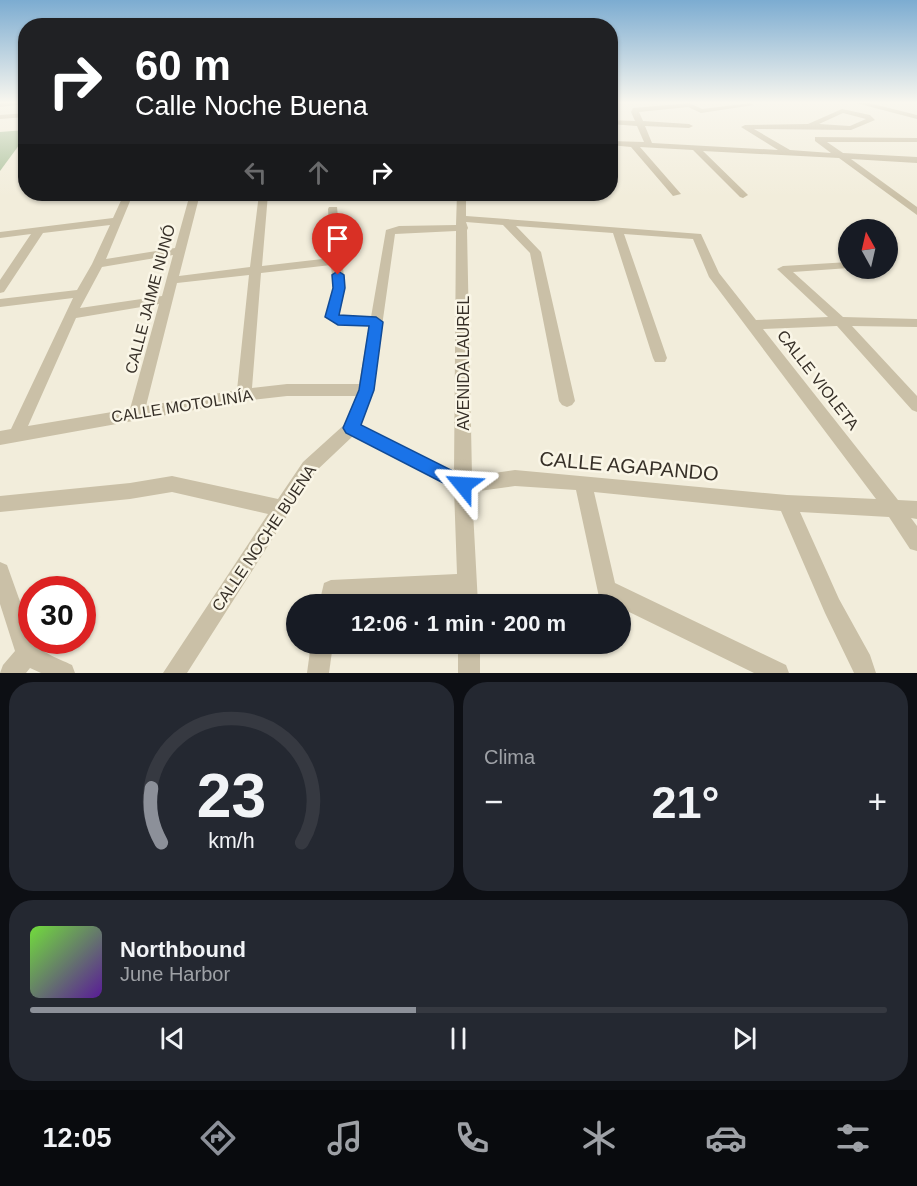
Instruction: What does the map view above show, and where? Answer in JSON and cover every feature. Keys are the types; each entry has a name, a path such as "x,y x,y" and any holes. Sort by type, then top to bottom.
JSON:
{"street":[{"path":"645,133 649,144"},
{"path":"756,133 788,152"},
{"path":"917,140 818,139 917,212"},
{"path":"618,143 917,160"},
{"path":"633,144 676,194"},
{"path":"694,146 743,195"},
{"path":"901,159 917,169"},
{"path":"8,437 98,264 114,221 124,201"},
{"name":"CALLE JAIME NUNÓ","path":"137,412 193,201"},
{"path":"244,395 262,201"},
{"name":"AVENIDA LAUREL","path":"461,201 463,485 468,594"},
{"path":"333,209 339,288 332,317 338,321 376,322"},
{"path":"0,235 114,221"},
{"path":"463,224 506,222 618,232 660,358"},
{"path":"506,222 535,252 567,401"},
{"name":"CALLE NOCHE BUENA","path":"174,673 309,467 351,428 366,390 390,232 399,229 463,224"},
{"path":"0,289 40,229"},
{"name":"CALLE VIOLETA","path":"618,232 697,236 713,274 917,542"},
{"path":"98,264 180,251"},
{"path":"172,280 338,261"},
{"path":"838,266 783,269 840,321 917,406"},
{"path":"0,303 81,293"},
{"path":"72,314 167,299"},
{"path":"753,325 840,321 917,323"},
{"name":"CALLE MOTOLINÍA","path":"8,437 137,412 244,395 287,390 366,390"},
{"path":"351,428 463,485"},
{"name":"CALLE AGAPANDO","path":"463,485 515,478 787,503 917,510"},
{"path":"0,504 130,491 172,483 280,508"},
{"path":"583,483 606,590 778,673"},
{"path":"787,503 832,606 865,673"},
{"path":"0,572 18,627"},
{"path":"330,594 331,590 468,594"},
{"path":"11,673 27,654 64,673"},
{"path":"318,673 321,654"},
{"path":"469,654 469,673"}],"green space":[{"path":"0,133 18,133 18,147 0,171"}],"route":[{"path":"338,275 339,288 332,317 338,321 376,322 366,390 351,428 463,485"}]}
